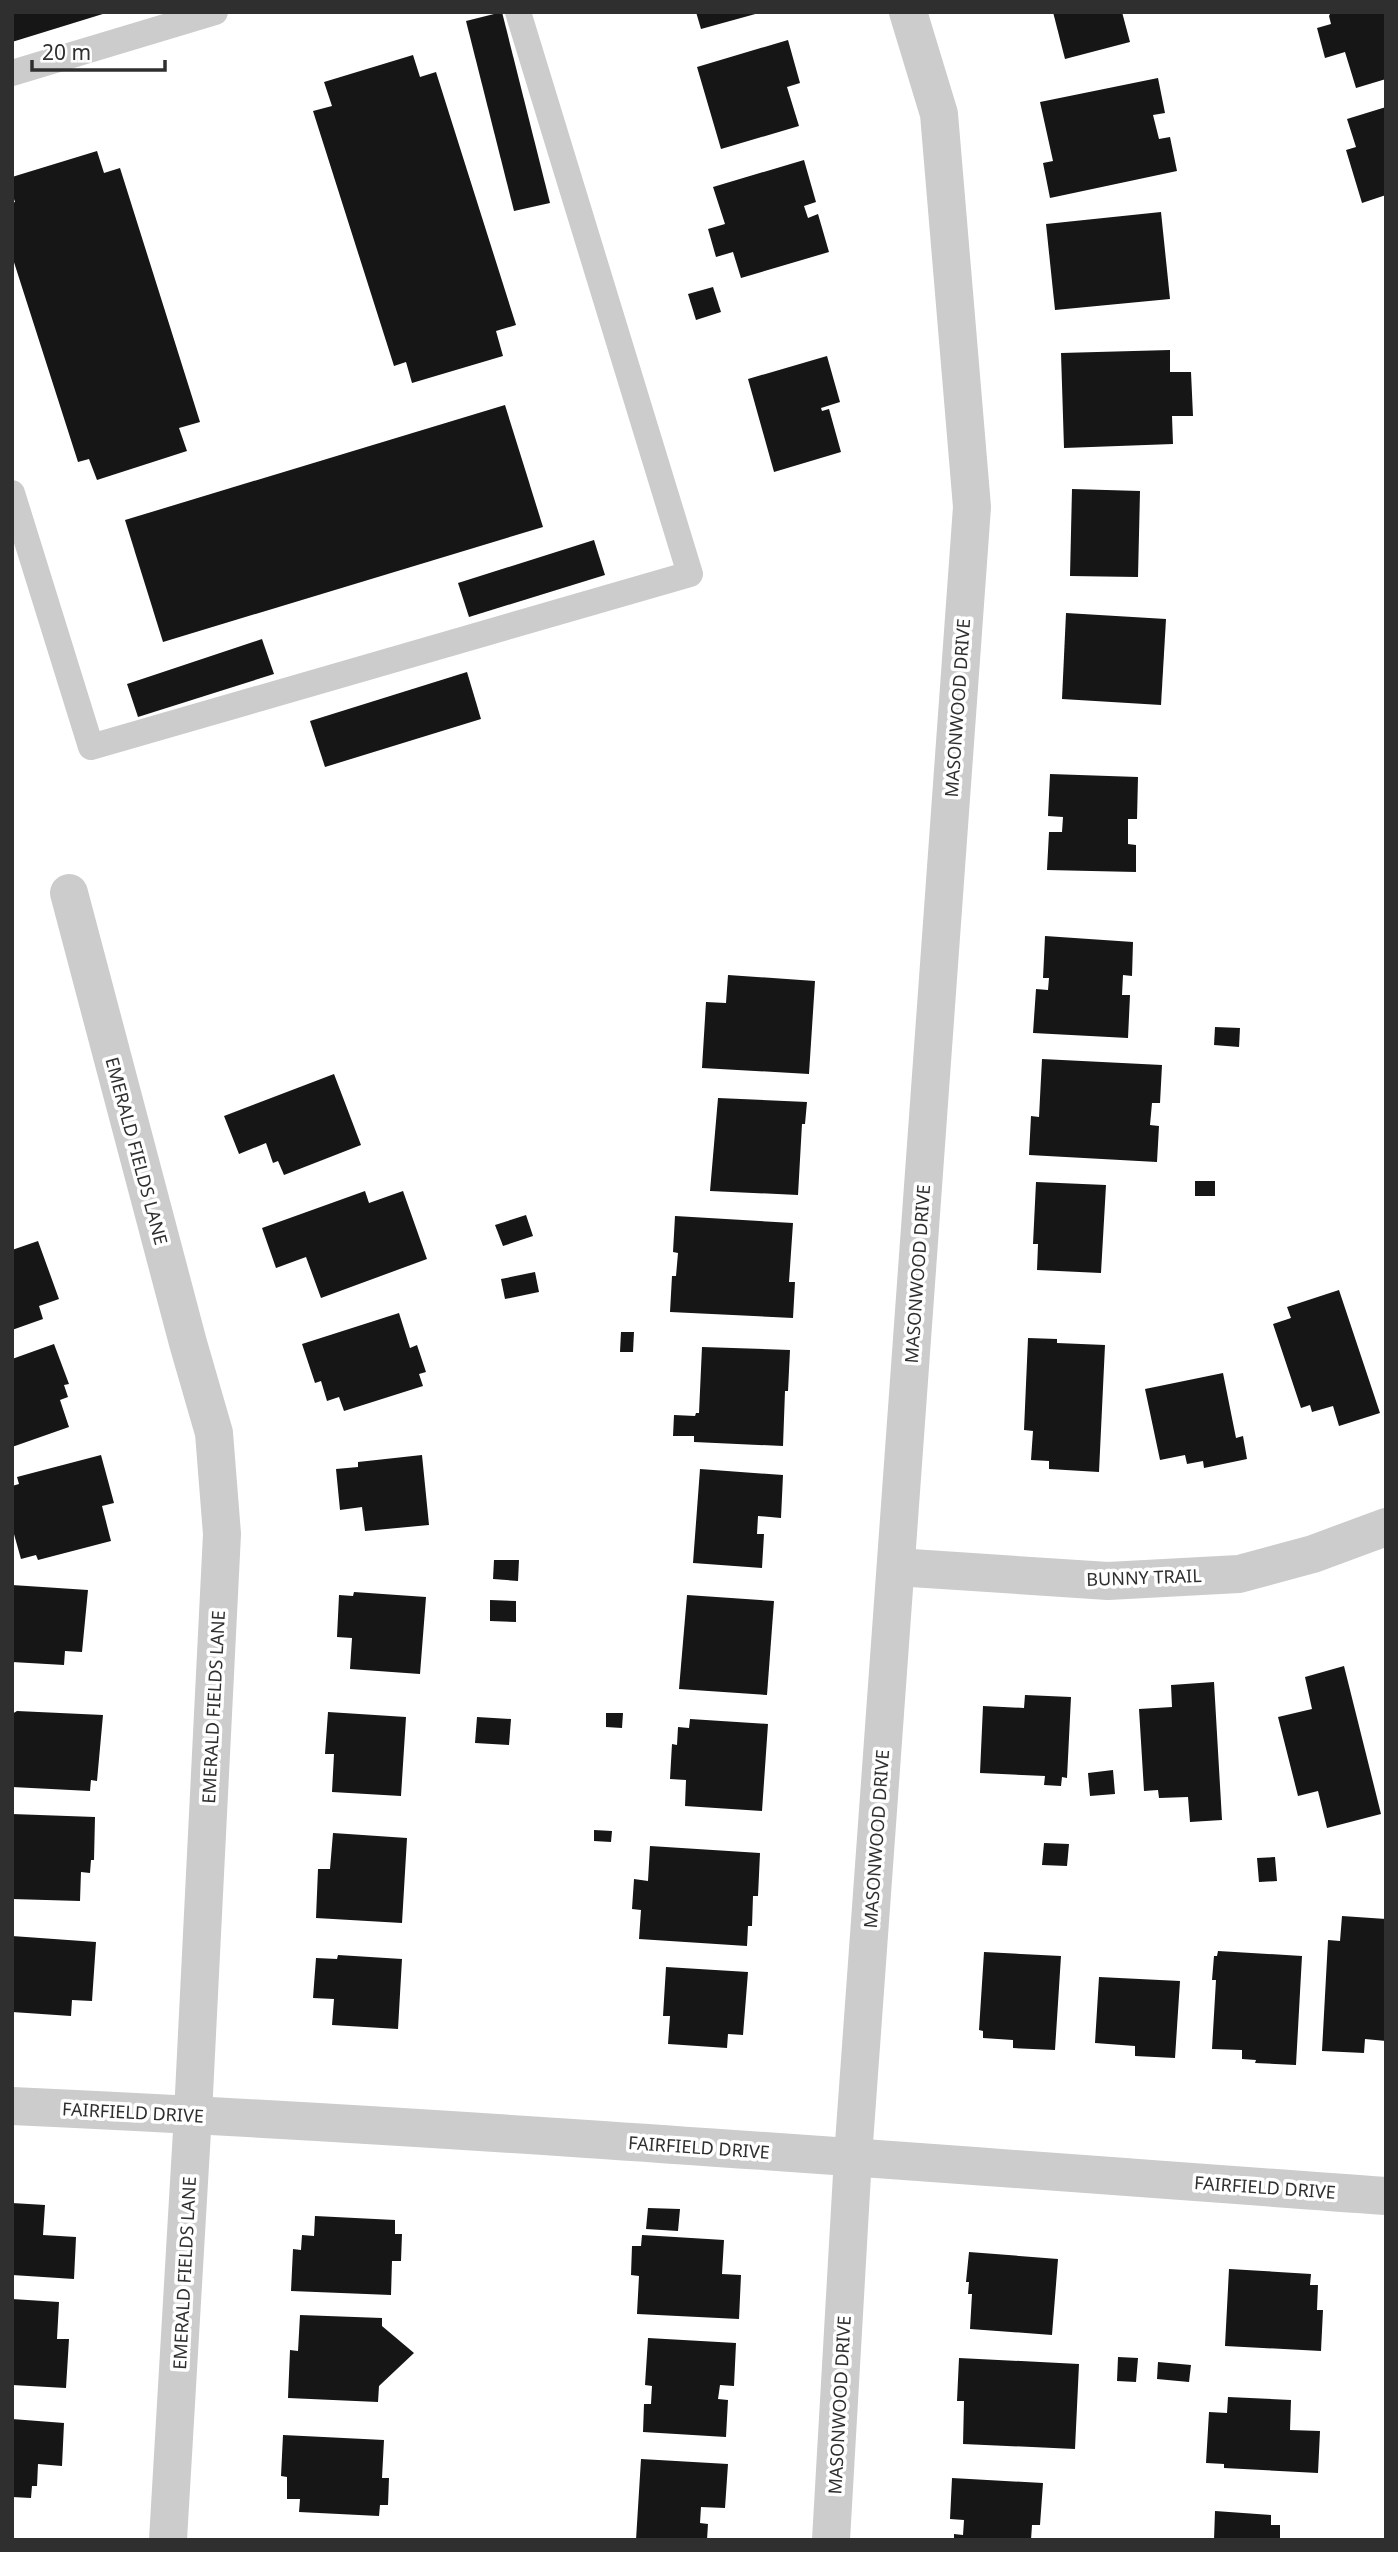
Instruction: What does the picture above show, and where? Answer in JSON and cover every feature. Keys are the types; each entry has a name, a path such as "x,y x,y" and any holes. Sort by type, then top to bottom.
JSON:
{"street":[{"name":"MASONWOOD DRIVE","path":"831,2540 853,2157 972,507 939,114 908,12"},
{"name":"EMERALD FIELDS LANE","path":"69,893 214,1433 222,1534 193,2114 168,2540"},
{"name":"BUNNY TRAIL","path":"895,1567 1108,1581 1239,1574 1313,1554 1386,1527"},
{"name":"FAIRFIELD DRIVE","path":"12,2106 193,2114 853,2157 1386,2196"}],"lane":[{"path":"12,73 215,12"},
{"path":"12,493 91,747 690,574 519,12"}],"building":[{"path":"12,12 106,12 106,13 12,42"},
{"path":"502,12 550,203 514,211 466,21"},
{"path":"696,12 759,12 759,13 701,29"},
{"path":"1053,12 1122,12 1130,42 1065,59"},
{"path":"1331,12 1386,12 1386,79 1356,88 1345,52 1325,58 1317,28 1331,24"},
{"path":"788,40 800,83 787,87 799,126 721,149 697,67"},
{"path":"413,55 420,77 436,72 516,325 496,331 503,356 412,383 406,362 394,366 313,111 332,106 324,82"},
{"path":"1158,78 1165,113 1153,115 1159,139 1170,137 1177,171 1050,198 1043,163 1053,161 1040,102"},
{"path":"1386,107 1386,195 1362,203 1346,150 1356,147 1347,119"},
{"path":"97,151 104,173 120,168 200,422 179,428 187,451 97,480 89,459 78,462 12,256 12,203 15,202 12,177"},
{"path":"804,160 816,202 804,206 808,218 818,214 829,252 741,278 733,252 716,257 708,229 725,224 713,187"},
{"path":"1161,212 1170,299 1055,310 1046,224"},
{"path":"713,287 721,312 696,320 688,294"},
{"path":"1170,350 1170,372 1191,372 1193,416 1172,416 1173,444 1064,448 1061,353"},
{"path":"827,356 840,402 821,408 822,411 829,409 841,452 774,472 748,379"},
{"path":"505,405 543,527 163,642 125,520"},
{"path":"1072,489 1140,491 1138,577 1070,576"},
{"path":"594,540 605,575 469,617 458,583"},
{"path":"1066,613 1166,619 1161,705 1062,699"},
{"path":"262,639 274,674 138,717 127,684"},
{"path":"467,672 481,719 325,767 310,721"},
{"path":"1050,774 1138,777 1137,819 1128,819 1128,844 1136,845 1136,872 1047,870 1049,832 1062,832 1063,817 1048,816"},
{"path":"1045,936 1133,942 1132,976 1123,975 1122,995 1130,995 1128,1038 1033,1033 1036,989 1048,990 1049,978 1043,978"},
{"path":"728,975 815,981 809,1074 702,1068 706,1002 726,1003"},
{"path":"1215,1027 1240,1028 1239,1047 1214,1045"},
{"path":"1042,1059 1162,1065 1160,1103 1152,1103 1150,1125 1159,1126 1157,1162 1029,1155 1031,1116 1039,1117"},
{"path":"334,1074 361,1145 284,1175 278,1161 273,1163 266,1143 239,1154 224,1116"},
{"path":"718,1098 807,1102 805,1124 802,1124 798,1195 710,1191"},
{"path":"1195,1181 1215,1181 1215,1196 1195,1196"},
{"path":"1036,1182 1106,1185 1101,1273 1037,1270 1038,1244 1033,1244"},
{"path":"365,1191 369,1203 403,1191 427,1259 321,1298 306,1257 276,1268 262,1228"},
{"path":"526,1215 533,1236 503,1246 495,1225"},
{"path":"675,1216 793,1223 789,1282 795,1282 793,1318 670,1312 672,1276 676,1276 678,1253 673,1252"},
{"path":"38,1241 59,1299 39,1306 43,1319 12,1330 12,1250"},
{"path":"535,1272 539,1292 505,1299 501,1279"},
{"path":"1339,1290 1380,1413 1339,1426 1333,1406 1312,1412 1310,1405 1301,1408 1273,1324 1291,1318 1287,1307"},
{"path":"399,1313 410,1348 417,1345 426,1372 419,1374 423,1386 344,1411 339,1397 327,1401 321,1381 315,1383 302,1344"},
{"path":"621,1332 634,1332 633,1352 620,1352"},
{"path":"1028,1338 1057,1339 1057,1343 1105,1345 1099,1472 1049,1469 1049,1461 1031,1460 1033,1431 1024,1430"},
{"path":"54,1344 69,1384 64,1385 68,1397 60,1400 69,1427 12,1447 12,1359"},
{"path":"702,1347 790,1350 783,1446 694,1442 694,1436 673,1436 674,1415 695,1416 699,1413"},
{"path":"1223,1373 1236,1438 1243,1436 1247,1459 1204,1468 1203,1461 1187,1464 1185,1455 1160,1460 1145,1389"},
{"path":"101,1455 114,1503 102,1506 111,1541 38,1560 36,1555 21,1559 12,1527 12,1486 19,1484 17,1477"},
{"path":"422,1455 429,1525 365,1531 362,1507 340,1510 336,1469 358,1467 358,1462"},
{"path":"700,1469 783,1475 781,1518 758,1516 757,1534 764,1534 762,1568 693,1563"},
{"path":"494,1560 519,1560 518,1581 493,1579"},
{"path":"12,1585 88,1590 82,1652 65,1651 64,1665 12,1662"},
{"path":"354,1592 426,1597 420,1674 350,1669 352,1638 337,1637 339,1595 353,1596"},
{"path":"687,1595 774,1601 767,1695 679,1689"},
{"path":"490,1600 516,1601 516,1622 490,1621"},
{"path":"1344,1666 1381,1814 1327,1828 1318,1791 1298,1796 1278,1717 1312,1709 1305,1677"},
{"path":"1214,1682 1222,1820 1190,1822 1188,1797 1159,1798 1158,1790 1144,1791 1139,1709 1172,1707 1171,1685"},
{"path":"1025,1695 1071,1697 1067,1778 1062,1777 1061,1786 1044,1785 1045,1776 980,1773 983,1706 1024,1708"},
{"path":"17,1711 103,1715 97,1781 91,1780 90,1791 12,1787 12,1714"},
{"path":"328,1712 406,1717 401,1796 332,1792 334,1754 325,1754"},
{"path":"606,1713 623,1713 622,1728 606,1727"},
{"path":"477,1717 511,1719 509,1745 475,1743"},
{"path":"690,1719 768,1724 762,1811 685,1806 686,1780 670,1779 672,1744 677,1745 678,1727 689,1728"},
{"path":"1113,1770 1115,1794 1090,1796 1088,1773"},
{"path":"12,1814 95,1817 94,1860 91,1860 90,1873 81,1872 80,1901 12,1899"},
{"path":"594,1830 612,1831 611,1842 594,1841"},
{"path":"333,1833 407,1838 402,1923 316,1918 318,1869 330,1869"},
{"path":"1044,1843 1069,1844 1067,1866 1042,1865"},
{"path":"650,1846 760,1853 758,1896 753,1896 752,1926 748,1926 747,1946 639,1939 641,1910 632,1909 634,1879 648,1881"},
{"path":"1275,1857 1277,1881 1259,1882 1257,1858"},
{"path":"1342,1916 1386,1919 1386,2041 1365,2039 1364,2053 1322,2051 1328,1940 1340,1941"},
{"path":"12,1936 96,1942 92,2001 72,2000 71,2016 12,2012"},
{"path":"1218,1951 1302,1956 1296,2065 1255,2063 1256,2060 1242,2059 1242,2050 1212,2049 1216,1980 1212,1980 1214,1956 1217,1956"},
{"path":"984,1952 1061,1956 1055,2050 1013,2048 1013,2040 983,2038 983,2031 979,2030"},
{"path":"338,1955 402,1959 398,2029 332,2025 334,1999 313,1998 316,1958 337,1959"},
{"path":"666,1967 748,1972 743,2035 728,2034 727,2048 668,2044 670,2016 663,2016"},
{"path":"1099,1977 1180,1981 1175,2058 1135,2056 1135,2046 1095,2043"},
{"path":"12,2203 45,2205 43,2235 76,2237 74,2279 12,2275"},
{"path":"648,2208 680,2209 678,2231 646,2229"},
{"path":"315,2216 395,2220 395,2234 402,2234 401,2261 392,2261 391,2295 291,2291 293,2249 301,2250 302,2235 314,2236"},
{"path":"642,2235 724,2240 722,2274 741,2275 739,2319 637,2314 639,2276 631,2275 632,2246 641,2246"},
{"path":"969,2252 1058,2259 1052,2335 970,2329 972,2294 968,2294 969,2282 966,2282"},
{"path":"1229,2269 1311,2274 1310,2285 1318,2285 1317,2310 1323,2310 1321,2351 1225,2346"},
{"path":"12,2299 59,2302 57,2339 69,2339 66,2388 12,2385"},
{"path":"300,2315 382,2318 382,2326 414,2353 379,2386 378,2402 288,2398 290,2350 298,2351"},
{"path":"648,2338 736,2343 734,2386 720,2385 718,2399 728,2400 726,2437 643,2432 644,2404 651,2404 652,2386 645,2385"},
{"path":"1118,2357 1138,2358 1136,2382 1117,2381"},
{"path":"959,2358 1079,2364 1075,2449 963,2444 964,2401 957,2401"},
{"path":"1158,2362 1191,2365 1189,2382 1157,2379"},
{"path":"1228,2397 1291,2400 1290,2430 1320,2431 1318,2473 1224,2468 1224,2464 1206,2463 1209,2412 1227,2413"},
{"path":"12,2419 64,2423 62,2466 38,2464 37,2486 32,2486 31,2498 12,2497"},
{"path":"283,2435 384,2440 382,2478 389,2478 388,2505 380,2505 379,2516 299,2512 300,2499 287,2499 287,2477 281,2476"},
{"path":"641,2459 728,2464 725,2508 701,2507 700,2523 708,2524 707,2540 636,2540"},
{"path":"952,2478 1043,2483 1040,2525 1032,2525 1031,2540 954,2540 954,2534 963,2535 964,2520 950,2519"},
{"path":"1215,2511 1271,2515 1271,2525 1280,2525 1280,2540 1214,2540"}]}
